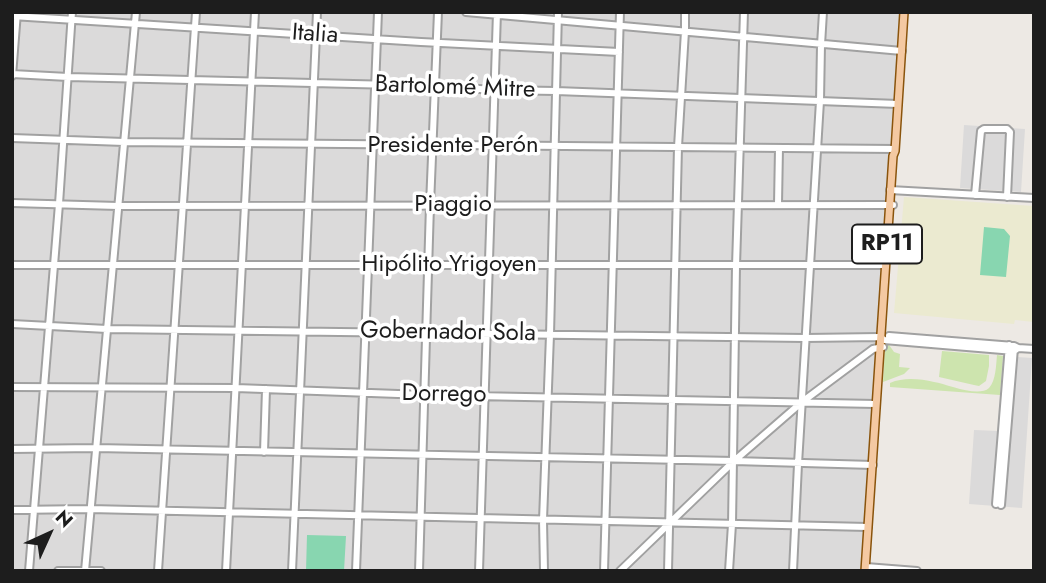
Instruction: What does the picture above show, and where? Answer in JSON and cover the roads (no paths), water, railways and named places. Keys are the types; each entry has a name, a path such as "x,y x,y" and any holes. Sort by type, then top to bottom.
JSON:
{"main road":[{"name":"RP11","path":"865,569 904,12"},
{"name":"RP11","path":"876,423 891,204"}],"street":[{"path":"85,571 136,12"},
{"path":"158,571 196,12"},
{"path":"226,571 255,12"},
{"path":"292,571 317,12"},
{"path":"356,571 378,12"},
{"path":"419,571 438,12"},
{"path":"466,12 902,51"},
{"path":"544,571 543,520 558,12"},
{"path":"604,571 620,12"},
{"path":"668,571 678,147 685,12"},
{"path":"729,571 744,12"},
{"path":"793,571 818,148 823,12"},
{"path":"479,571 496,14"},
{"path":"12,75 15,15"},
{"name":"Italia","path":"15,15 72,16 134,24 316,36 619,52"},
{"path":"29,571 72,16"},
{"name":"Bartolomé Mitre","path":"12,75 435,86 898,104"},
{"path":"975,195 981,131 1007,129 1010,132 1007,197"},
{"name":"Presidente Perón","path":"12,138 312,145 895,150"},
{"path":"778,204 779,148"},
{"path":"892,190 1034,198"},
{"name":"Piaggio","path":"12,203 118,206 891,204"},
{"name":"Hipólito Yrigoyen","path":"12,265 885,265"},
{"name":"Gobernador Sola","path":"12,324 107,329 805,338 1034,349"},
{"path":"620,571 733,461 802,402 882,341"},
{"path":"999,501 1013,348"},
{"name":"Dorrego","path":"12,387 236,388 425,395 876,404"},
{"path":"264,452 266,389"},
{"path":"12,449 297,452 873,465"},
{"path":"12,510 162,510 869,527"},
{"path":"865,569 916,571"},
{"path":"58,571 101,571"}]}
